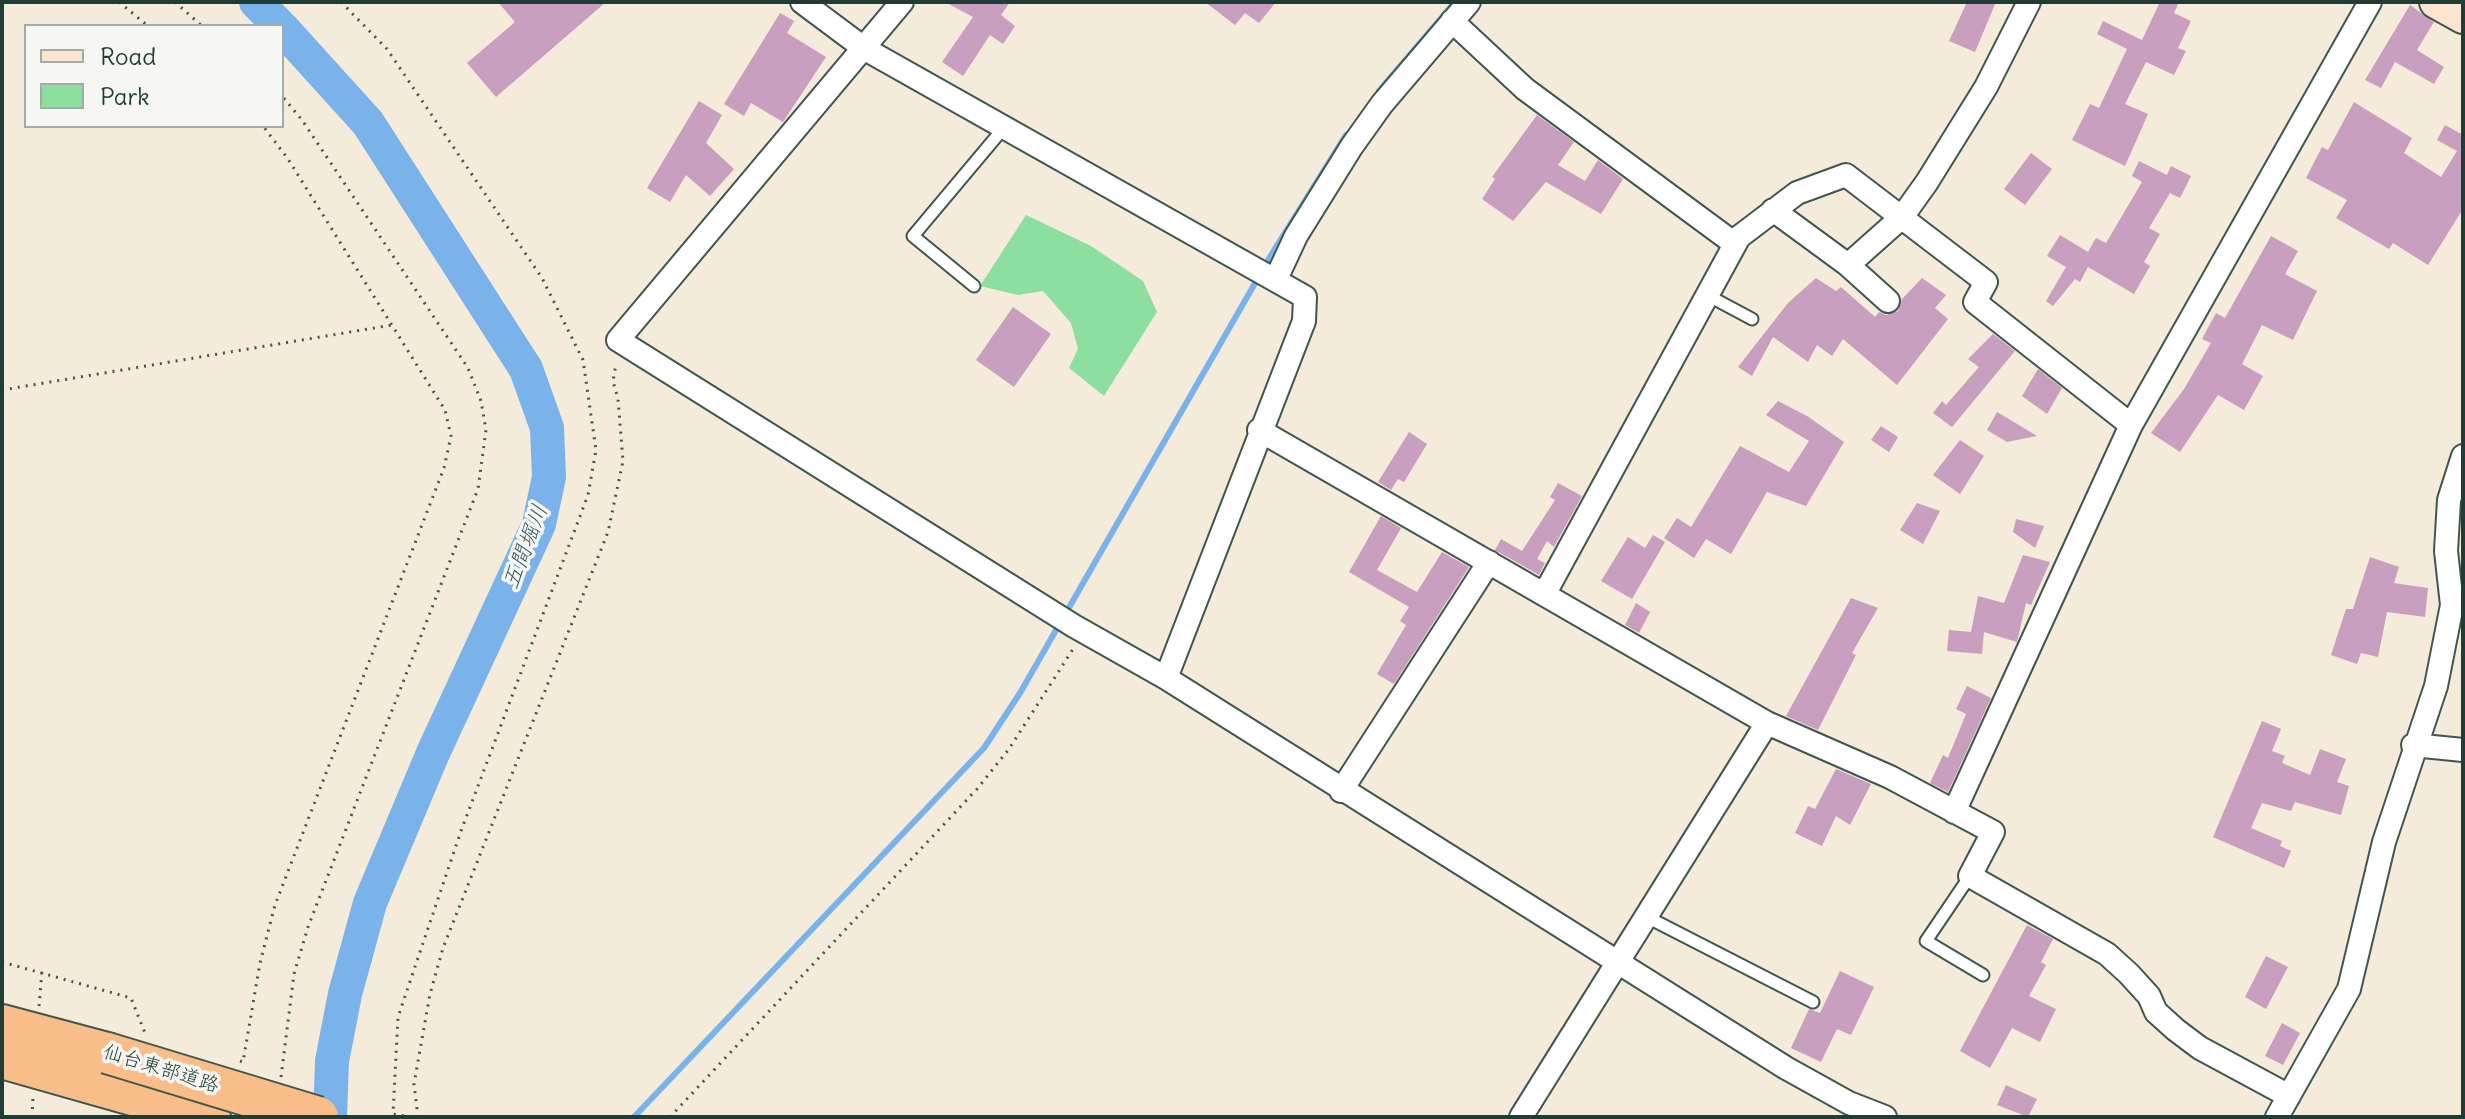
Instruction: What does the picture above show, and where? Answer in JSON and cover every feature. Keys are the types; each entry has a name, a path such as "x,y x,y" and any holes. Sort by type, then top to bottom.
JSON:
{"highway":[{"name":"仙台東部道路","path":"2,1025 210,1117"},
{"name":"仙台東部道路","path":"2,1058 106,1069 318,1117"}],"street":[{"path":"802,2 865,49 1002,130 1305,297 1304,321 1259,430 1166,678"},
{"path":"902,2 618,340 1071,624 1166,678 1341,791 1798,1075 1849,1103 1885,1117"},
{"path":"1268,274 1296,236 1352,146 1469,2"},
{"path":"1848,265 1902,217 1986,87 2029,2"},
{"path":"1954,812 2131,425 2370,2"},
{"path":"2436,2 2463,17"},
{"path":"1452,21 1525,89 1735,244"},
{"path":"1545,593 1735,244 1797,193 1846,175 1986,282 1975,302 2131,425"},
{"path":"1773,210 1848,265 1888,301"},
{"path":"1259,430 1767,723 1890,777 1993,832 1970,876 2107,954 2149,996 2156,1012 2176,1030 2200,1048 2289,1096"},
{"path":"2277,1117 2349,989 2384,842 2413,745 2436,686 2452,605 2446,551 2449,500 2463,456"},
{"path":"1341,791 1489,562"},
{"path":"1521,1117 1767,723"},
{"path":"2413,745 2463,750"}],"lane":[{"path":"974,286 913,236 1002,130"},
{"path":"1706,295 1752,319"},
{"path":"1970,876 1926,941 1983,975"},
{"path":"1647,917 1813,1002"}],"path":[{"path":"119,2 146,24"},
{"path":"175,2 200,24"},
{"path":"341,2 387,49 542,278 583,360 596,450 588,495 461,831 398,1017 393,1114 411,1117"},
{"path":"279,1088 294,974 308,927 478,489 486,430 481,401 468,368 302,120 284,98"},
{"path":"229,1058 243,1062 260,963 275,905 444,468 451,436 445,410 288,159 265,128"},
{"path":"2,390 392,325"},
{"path":"418,1117 414,1084 430,994 443,948 608,532 623,461 618,399 613,381 618,340"},
{"path":"670,1117 977,789 1009,749 1071,624"},
{"path":"2,962 131,998 144,1033 158,1037"},
{"path":"39,1010 42,971"},
{"path":"32,1117 34,1085"}],"green space":[{"path":"1026,215 1091,246 1143,281 1157,312 1104,396 1069,368 1078,349 1071,323 1043,291 1018,295 980,286"}],"building":[{"path":"498,2 606,2 496,97 467,63 515,22"},
{"path":"945,2 1010,2 1001,15 1015,26 1003,44 990,35 963,76 942,62 973,17"},
{"path":"1205,2 1276,2 1259,23 1245,13 1235,25"},
{"path":"1967,2 1996,2 1975,52 1949,41"},
{"path":"2160,2 2179,2 2174,13 2191,21 2178,48 2186,51 2174,75 2146,62 2125,104 2148,114 2125,166 2072,140 2090,104 2099,108 2127,49 2097,34 2103,21 2142,40"},
{"path":"2410,5 2434,22 2417,50 2444,67 2434,84 2395,62 2381,88 2365,80"},
{"path":"780,13 794,21 787,33 826,57 783,122 751,103 744,116 724,104"},
{"path":"699,101 722,115 706,143 734,169 710,196 686,175 670,202 647,188"},
{"path":"2354,102 2412,138 2404,153 2441,177 2457,151 2437,140 2445,125 2463,135 2463,209 2428,265 2393,243 2389,249 2336,218 2347,200 2306,178 2322,147 2328,150"},
{"path":"1537,115 1574,142 1558,165 1585,181 1598,160 1623,179 1601,214 1546,182 1513,221 1482,199 1495,179 1492,177"},
{"path":"2031,153 2052,169 2025,205 2004,189"},
{"path":"2139,161 2167,175 2171,166 2191,176 2180,198 2170,193 2149,228 2160,234 2144,262 2150,266 2134,294 2088,267 2080,282 2075,279 2053,306 2046,301 2066,267 2047,256 2060,235 2088,252 2096,238 2106,243 2142,182 2132,176"},
{"path":"2271,236 2298,251 2285,274 2317,291 2293,340 2262,325 2242,364 2263,376 2244,410 2218,395 2180,452 2151,433 2184,389 2211,343 2202,339 2216,313 2225,318"},
{"path":"1816,278 1836,291 1841,287 1875,317 1879,312 1886,315 1898,311 1902,299 1922,278 1946,295 1935,308 1948,319 1897,385 1843,339 1832,356 1817,345 1808,362 1773,337 1752,376 1738,367 1788,303"},
{"path":"1013,307 1051,334 1014,387 976,360"},
{"path":"1993,334 2015,351 1952,427 1933,413 1942,401 1946,405 1979,367 1968,359"},
{"path":"2038,369 2062,388 2047,414 2022,396"},
{"path":"1778,401 1807,416 1844,442 1806,506 1767,492 1731,554 1706,539 1694,558 1664,538 1677,518 1691,527 1740,446 1789,472 1809,441 1766,415"},
{"path":"1997,412 2037,436 2007,442 1987,430"},
{"path":"1881,426 1898,437 1889,452 1871,440"},
{"path":"1409,432 1427,444 1404,482 1398,479 1391,490 1378,482"},
{"path":"1960,440 1984,456 1960,494 1933,475"},
{"path":"1558,483 1582,496 1554,547 1547,541 1537,559 1545,563 1539,575 1495,550 1501,539 1522,551 1555,500 1550,497"},
{"path":"1917,503 1940,511 1923,544 1900,530"},
{"path":"1381,516 1401,528 1377,570 1417,592 1442,552 1469,567 1394,684 1377,674 1406,625 1400,621 1409,607 1349,572"},
{"path":"2016,519 2044,526 2035,548 2013,532"},
{"path":"1653,535 1665,542 1632,599 1601,581 1628,537 1645,548"},
{"path":"2023,555 2050,562 2031,605 2026,603 2017,642 1984,632 1982,654 1947,651 1949,630 1971,632 1978,596 2004,603"},
{"path":"2370,557 2399,567 2394,583 2428,588 2425,617 2387,612 2378,657 2361,653 2357,664 2331,655 2346,609 2353,609"},
{"path":"1851,598 1878,608 1852,653 1856,655 1818,730 1786,716"},
{"path":"1636,603 1650,612 1639,633 1625,625"},
{"path":"1967,686 1991,698 1948,792 1930,783 1943,755 1948,758 1966,714 1956,709"},
{"path":"2262,721 2281,729 2272,751 2285,756 2282,763 2310,775 2320,749 2346,759 2337,782 2349,786 2341,815 2295,802 2291,811 2262,803 2251,828 2282,841 2280,846 2291,851 2284,868 2213,837"},
{"path":"1836,769 1871,784 1850,825 1836,816 1822,846 1795,833 1808,806 1815,809"},
{"path":"2027,925 2053,939 2041,962 2046,965 2029,996 2056,1009 2040,1042 2012,1028 1990,1068 1960,1051"},
{"path":"2266,956 2288,967 2266,1009 2245,997"},
{"path":"1840,971 1874,987 1851,1035 1837,1029 1821,1062 1791,1048 1809,1009 1820,1013"},
{"path":"2282,1023 2300,1033 2283,1065 2265,1056"},
{"path":"2006,1085 2037,1099 2028,1117 1997,1105"}],"waterway":[{"name":"五間堀川","path":"256,2 278,24"},
{"path":"1379,91 1455,2"},
{"name":"五間堀川","path":"284,30 368,123 526,369 547,428 549,477 539,524 433,753 370,903 345,994 332,1061 330,1117"},
{"path":"1263,268 1346,135"},
{"path":"634,1117 984,748 1020,693 1258,278"}]}
